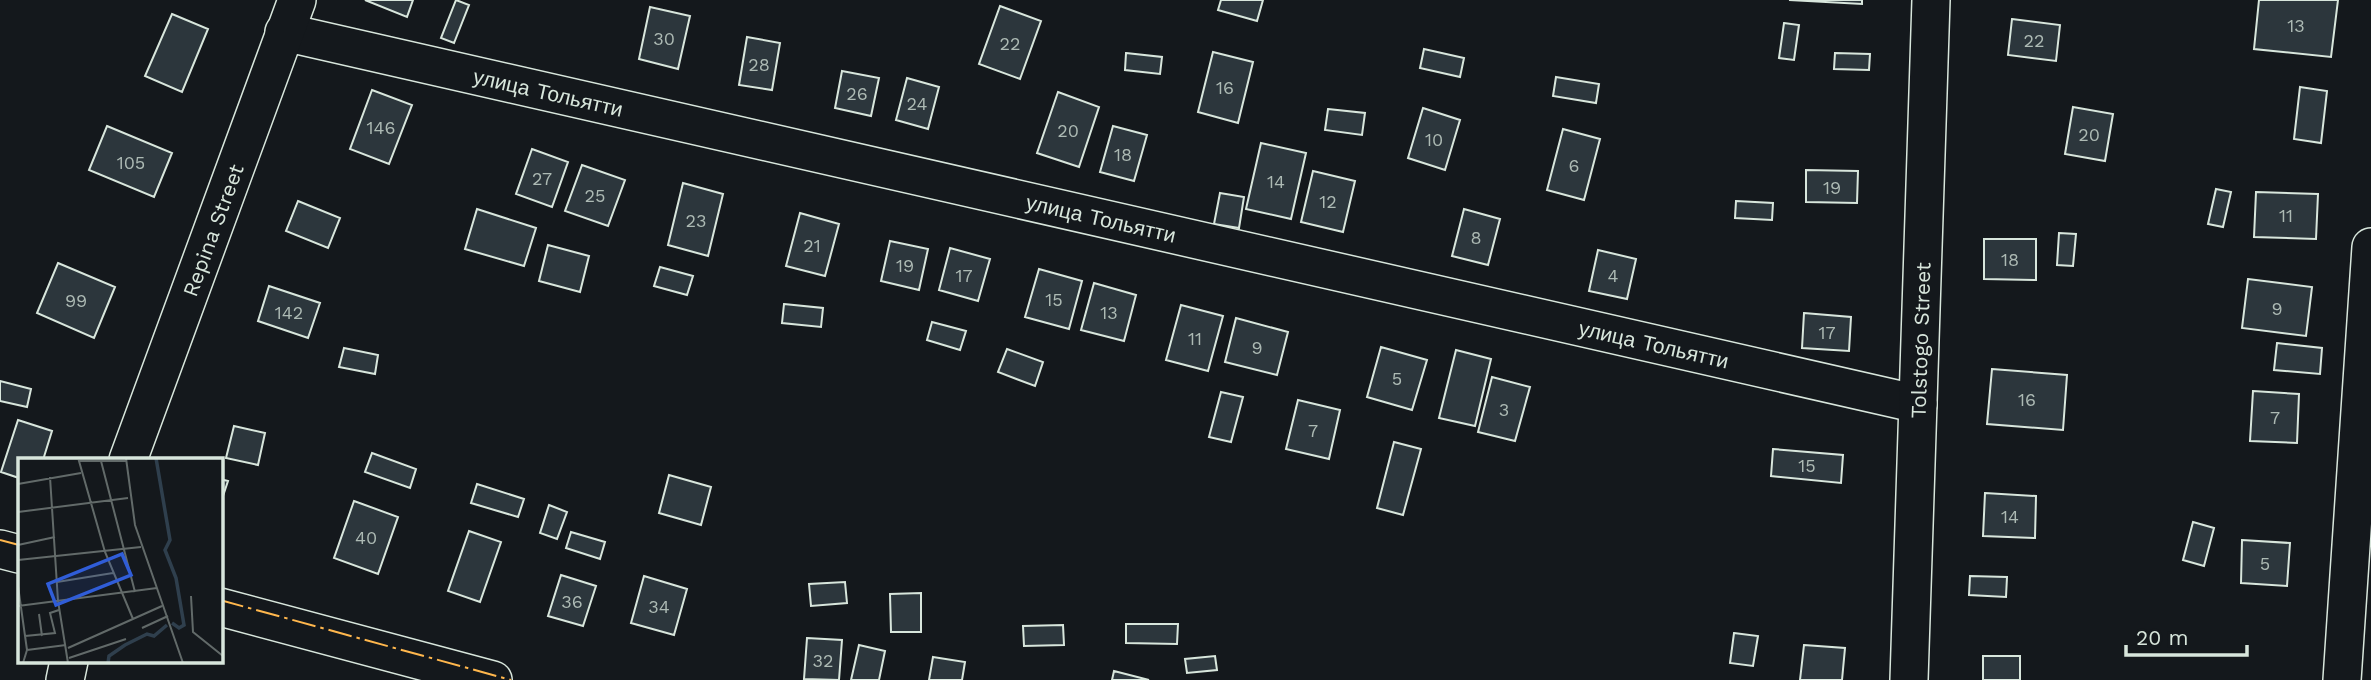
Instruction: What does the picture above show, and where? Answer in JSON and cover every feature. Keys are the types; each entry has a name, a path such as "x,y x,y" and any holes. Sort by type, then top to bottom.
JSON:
{"street":[{"name":"Tolstogo Street","path":"1909,680 1931,0"},
{"name":"улица Тольятти","path":"290,16 1918,404"},
{"name":"Repina Street","path":"129,458 290,16"},
{"path":"2342,680 2371,247"},
{"path":"0,549 18,554"},
{"path":"222,608 493,680"},
{"path":"65,680 69,662"}],"building":[{"path":"365,0 413,0 407,17"},
{"path":"456,0 469,5 454,43 441,38"},
{"path":"1221,0 1263,0 1257,21 1218,10"},
{"path":"1789,0 1862,0 1862,4"},
{"path":"2259,0 2338,0 2331,57 2254,49"},
{"path":"1000,6 1041,21 1020,79 979,64"},
{"path":"650,7 690,16 678,69 639,59"},
{"path":"172,14 208,29 182,92 145,76"},
{"path":"2012,19 2060,25 2056,61 2008,55"},
{"path":"1784,23 1799,25 1794,60 1779,58"},
{"path":"747,37 780,43 772,90 739,85"},
{"path":"1424,49 1464,58 1460,77 1420,68"},
{"path":"1213,52 1253,62 1238,123 1198,112"},
{"path":"1126,53 1162,57 1160,74 1125,70"},
{"path":"1835,53 1870,54 1869,70 1834,69"},
{"path":"842,71 879,78 871,116 835,108"},
{"path":"1556,77 1599,84 1596,103 1553,96"},
{"path":"907,78 939,87 928,129 896,120"},
{"path":"2300,87 2327,91 2321,143 2294,139"},
{"path":"372,90 412,105 389,164 350,149"},
{"path":"1058,92 1099,107 1079,167 1037,153"},
{"path":"2073,107 2113,114 2105,161 2065,154"},
{"path":"1423,108 1460,120 1445,170 1408,158"},
{"path":"1328,109 1365,113 1362,135 1325,130"},
{"path":"107,126 172,153 154,197 89,170"},
{"path":"1113,126 1147,135 1134,181 1100,172"},
{"path":"1563,129 1600,139 1584,200 1547,190"},
{"path":"1261,143 1306,153 1291,219 1246,209"},
{"path":"532,149 568,162 552,207 516,194"},
{"path":"582,165 625,180 608,226 565,211"},
{"path":"1806,170 1858,171 1857,203 1806,202"},
{"path":"1313,171 1355,181 1343,232 1301,222"},
{"path":"683,183 723,194 708,256 668,245"},
{"path":"2216,189 2231,192 2223,227 2208,224"},
{"path":"2256,192 2318,194 2316,239 2254,237"},
{"path":"1220,193 1244,197 1239,228 1214,224"},
{"path":"298,201 340,218 328,248 286,231"},
{"path":"1736,201 1773,203 1772,220 1735,218"},
{"path":"477,209 536,228 524,266 465,249"},
{"path":"1464,209 1500,219 1488,265 1452,256"},
{"path":"800,213 839,224 825,276 786,266"},
{"path":"2059,233 2076,234 2073,266 2057,265"},
{"path":"1984,239 2036,239 2036,280 1984,279"},
{"path":"890,241 928,249 919,290 881,281"},
{"path":"548,245 589,256 580,292 539,281"},
{"path":"950,248 990,259 978,301 939,290"},
{"path":"1598,250 1636,259 1627,299 1589,291"},
{"path":"58,263 115,287 94,338 37,313"},
{"path":"660,267 693,276 687,295 654,286"},
{"path":"1039,269 1082,281 1069,329 1025,317"},
{"path":"2248,279 2312,287 2306,336 2242,328"},
{"path":"1094,283 1136,295 1124,341 1081,330"},
{"path":"269,286 320,303 308,338 258,321"},
{"path":"784,304 823,308 821,327 782,323"},
{"path":"1181,305 1223,316 1208,371 1166,360"},
{"path":"1804,313 1851,317 1849,351 1802,348"},
{"path":"1236,318 1288,332 1277,375 1225,362"},
{"path":"932,322 966,331 960,350 927,340"},
{"path":"2277,343 2322,348 2320,374 2274,370"},
{"path":"1381,347 1427,360 1412,410 1367,397"},
{"path":"344,348 378,355 375,374 339,367"},
{"path":"1007,349 1043,362 1035,386 998,372"},
{"path":"1456,350 1491,359 1475,426 1439,418"},
{"path":"1992,369 2067,375 2063,430 1987,424"},
{"path":"1492,377 1530,387 1515,441 1478,432"},
{"path":"0,381 31,389 27,407 0,401"},
{"path":"2253,391 2299,394 2297,443 2250,441"},
{"path":"1221,392 1243,397 1231,442 1209,437"},
{"path":"1298,400 1340,410 1329,459 1286,449"},
{"path":"18,420 52,431 44,458 18,458 18,478 1,472"},
{"path":"234,426 265,433 258,465 226,458"},
{"path":"1394,442 1421,449 1403,515 1377,508"},
{"path":"1773,449 1843,455 1841,483 1771,476"},
{"path":"372,453 416,469 410,488 365,472"},
{"path":"669,475 711,487 701,525 659,513"},
{"path":"222,480 228,481 222,499"},
{"path":"477,484 524,499 518,517 471,503"},
{"path":"1985,493 2036,496 2035,538 1983,536"},
{"path":"354,501 398,517 378,574 334,558"},
{"path":"549,505 567,512 557,539 540,533"},
{"path":"2193,522 2214,528 2204,566 2183,560"},
{"path":"469,531 501,542 480,602 448,591"},
{"path":"571,532 605,542 600,559 566,548"},
{"path":"2242,540 2290,543 2287,586 2241,583"},
{"path":"561,575 596,586 583,626 548,616"},
{"path":"644,576 687,589 674,635 631,623"},
{"path":"1970,576 2007,577 2006,597 1969,595"},
{"path":"845,582 847,603 811,606 809,584"},
{"path":"921,593 921,632 891,632 890,594"},
{"path":"1126,624 1178,624 1177,644 1126,643"},
{"path":"1063,625 1064,645 1024,646 1023,626"},
{"path":"1734,633 1758,636 1753,666 1730,663"},
{"path":"807,638 842,640 839,680 804,679"},
{"path":"859,645 885,651 879,680 851,680"},
{"path":"1804,645 1845,648 1842,680 1800,680"},
{"path":"1215,656 1217,670 1187,673 1185,659"},
{"path":"1983,656 2020,656 2020,680 1983,680"},
{"path":"933,657 965,662 962,680 929,680"},
{"path":"1114,671 1149,680 1112,680"}],"power":[{"path":"0,540 18,545"},
{"path":"222,601 511,680"}]}
